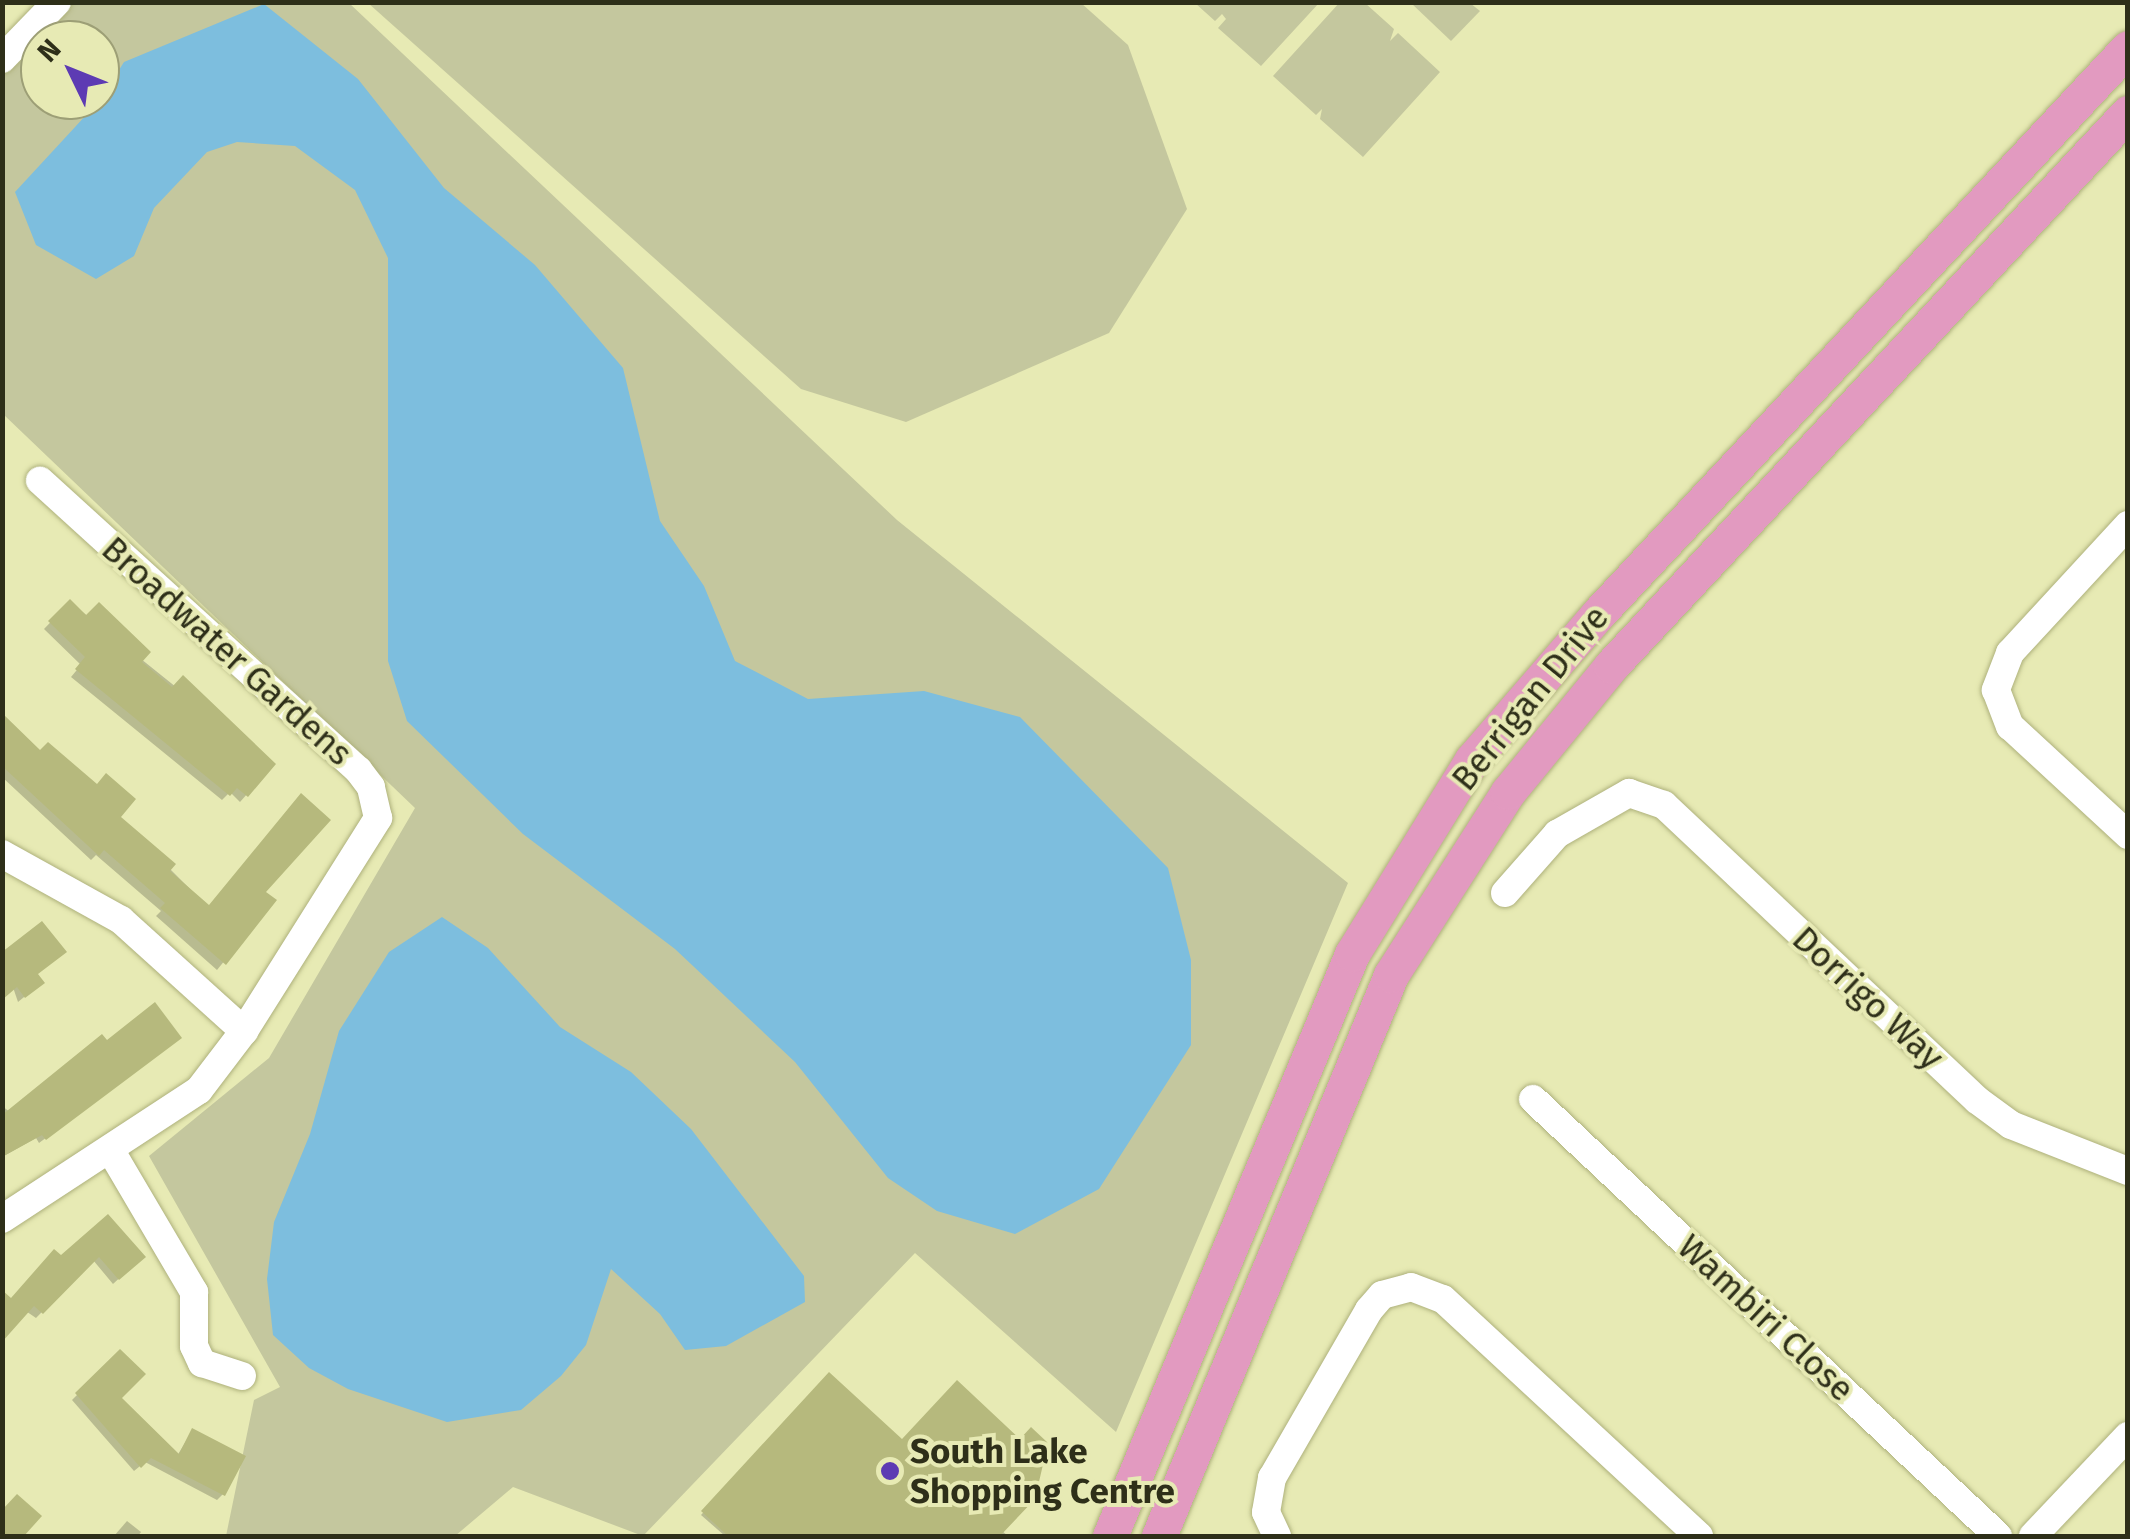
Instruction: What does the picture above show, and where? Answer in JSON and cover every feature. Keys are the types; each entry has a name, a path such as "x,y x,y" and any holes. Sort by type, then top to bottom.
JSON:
{"main road":[{"name":"Berrigan Drive","path":"1110,1536 1352,954 1472,760 1598,614 2128,48"},
{"name":"Berrigan Drive","path":"1165,1522 1391,976 1508,792 1611,666 2128,113"},
{"path":"1128,1491 1165,1522"}],"street":[{"path":"2,59 57,2"},
{"name":"Broadwater Gardens","path":"2,1219 198,1090 244,1031 377,829 371,787 40,481"},
{"path":"2128,525 2010,653 1996,690 2010,726 2128,835"},
{"name":"Dorrigo Way","path":"1505,893 1558,834 1630,792 1664,805 1977,1100 2011,1125 2128,1172"},
{"path":"7,864 121,920 244,1031"},
{"name":"Wambiri Close","path":"1533,1098 1998,1536"},
{"path":"111,1150 194,1292 194,1346 202,1363 242,1376"},
{"path":"1277,1536 1266,1512 1272,1478 1369,1310 1382,1295 1411,1287 1442,1299 1698,1536"},
{"path":"2032,1536 2128,1436"}],"green space":[{"path":"1340,2 1365,3 1394,29 1390,41 1398,33 1440,72 1363,157 1320,119 1322,109 1316,115 1273,76"},
{"path":"66,3 349,3 897,520 1348,883 1116,1432 915,1253 643,1536 513,1487 455,1536 226,1536 254,1400 280,1387 149,1156 269,1058 415,808 3,414 3,64 20,48 20,120 120,120 120,20 48,20"},
{"path":"368,3 1081,3 1128,45 1187,209 1109,333 906,422 801,389"},
{"path":"1195,3 1319,3 1261,66 1218,28 1226,19 1222,14 1215,21"},
{"path":"1411,3 1470,3 1480,11 1451,41"}],"water":[{"path":"264,4 358,79 444,188 535,265 623,368 660,521 704,586 735,661 808,699 924,691 1020,717 1168,868 1191,960 1191,1045 1099,1189 1015,1234 937,1211 888,1178 795,1062 675,949 523,834 407,721 388,661 388,258 355,190 295,146 237,142 207,152 154,208 134,256 96,279 36,245 15,192 82,120 120,120 120,68 124,62"},
{"path":"442,917 488,948 560,1027 631,1072 691,1129 804,1276 805,1302 726,1346 685,1350 660,1314 611,1269 586,1345 561,1376 521,1410 447,1422 348,1389 309,1368 273,1335 267,1279 274,1222 310,1134 339,1031 389,952"}],"building":[{"path":"70,599 86,615 99,602 151,652 142,662 172,687 183,675 276,764 248,797 237,788 230,796 75,669 85,657 48,621"},
{"path":"2,713 40,750 48,742 97,784 106,773 136,799 121,817 176,864 170,871 209,905 301,793 331,820 266,892 277,900 226,965 160,908 165,903 104,850 99,856 2,766"},
{"path":"42,921 67,952 38,974 45,983 25,998 17,987 2,1000 2,952"},
{"path":"155,1002 182,1038 46,1140 42,1135 2,1157 2,1115 102,1034 107,1040"},
{"path":"108,1214 146,1257 119,1280 99,1257 43,1314 34,1306 2,1342 2,1290 11,1298 54,1249 61,1255"},
{"path":"120,1349 146,1374 122,1398 179,1454 192,1428 246,1456 225,1496 151,1458 141,1468 75,1393"},
{"name":"South Lake Shopping Centre","path":"829,1372 902,1439 957,1380 1020,1439 1031,1427 1048,1443 1035,1499 1000,1536 728,1536 701,1511"},
{"path":"17,1494 42,1516 24,1536 2,1536 2,1510"}],"place":[{"name":"South Lake Shopping Centre","path":"890,1471"}]}
